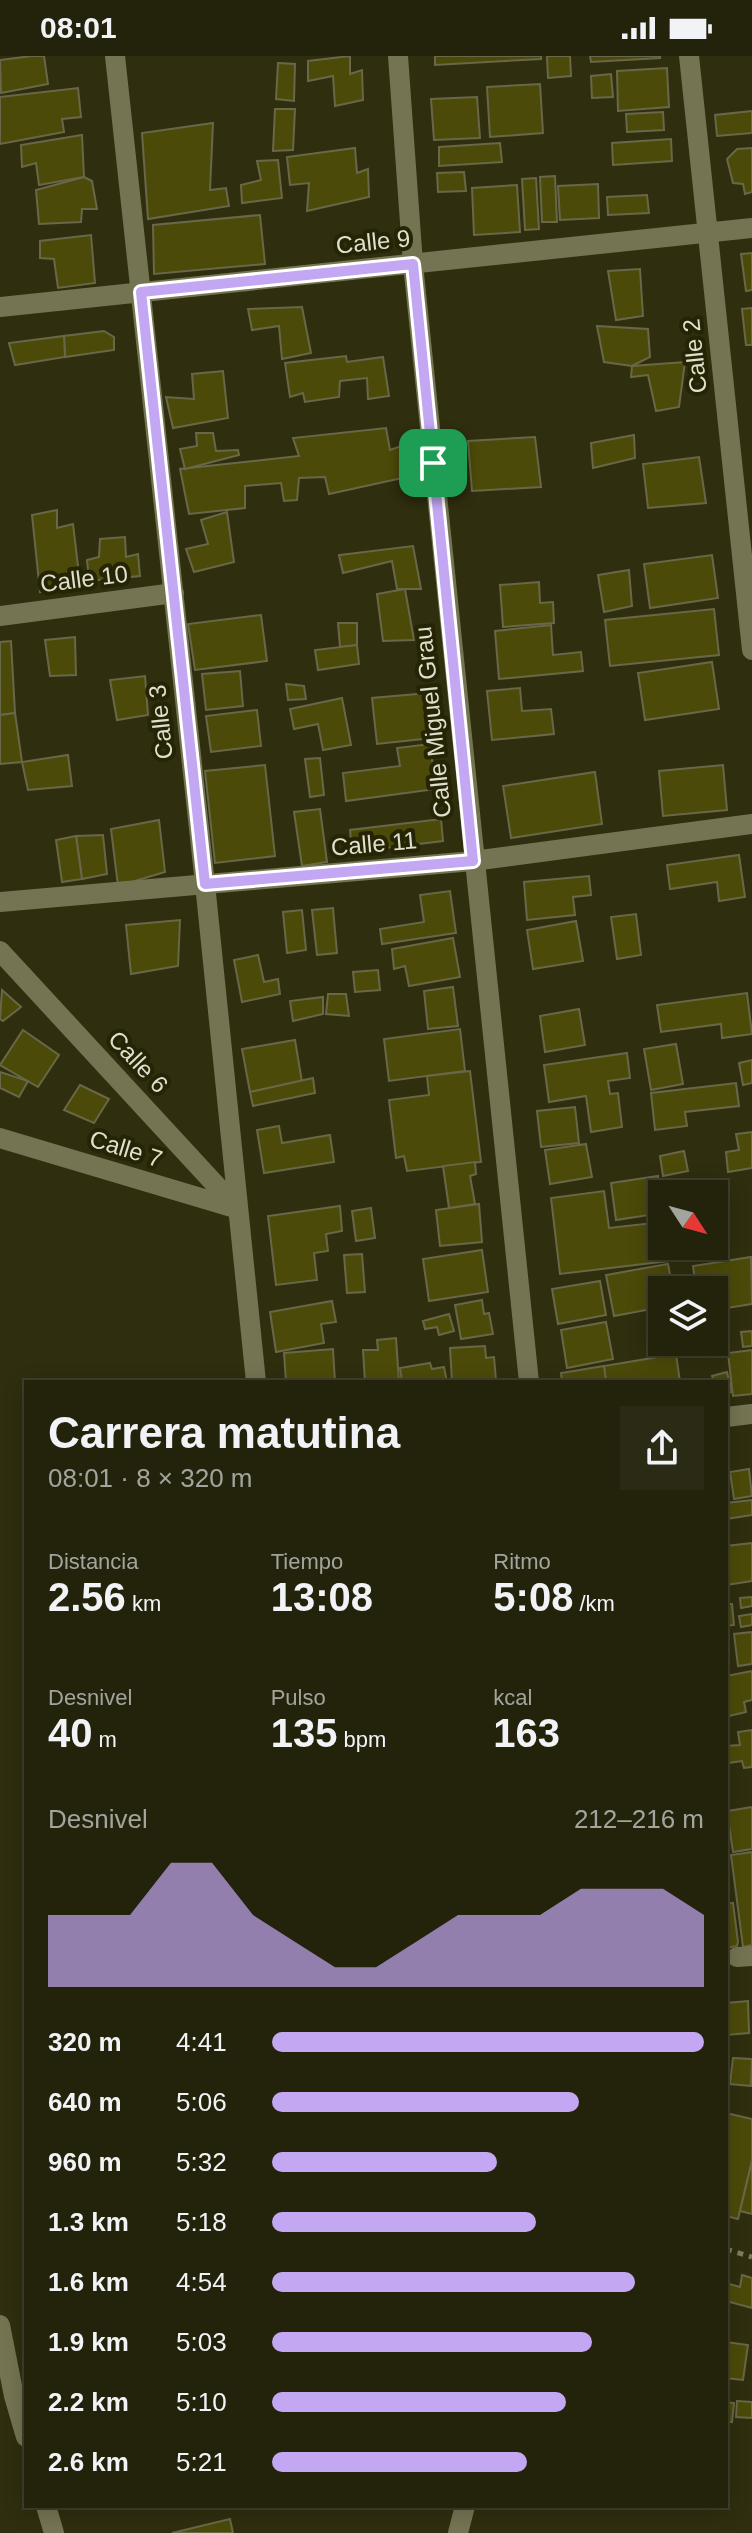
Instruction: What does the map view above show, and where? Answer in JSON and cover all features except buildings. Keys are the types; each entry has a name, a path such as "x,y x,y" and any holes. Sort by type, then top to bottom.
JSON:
{"street":[{"name":"Calle 3","path":"115,56 256,1380"},
{"name":"Calle Miguel Grau","path":"398,56 413,264 529,1380"},
{"name":"Calle 2","path":"689,56 752,650"},
{"name":"Calle 9","path":"0,307 752,228"},
{"name":"Calle 10","path":"0,616 174,593"},
{"name":"Calle 11","path":"0,902 473,861 752,824"},
{"name":"Calle 6","path":"0,951 238,1209"},
{"name":"Calle 7","path":"0,1138 238,1209"},
{"path":"728,1417 752,1414"},
{"path":"0,2325 7,2394 24,2432"},
{"path":"47,2508 54,2533"},
{"path":"458,2533 464,2508"}],"path":[{"path":"728,2250 752,2257"}],"route":[{"path":"413,264 433,463 473,861 205,884 141,292 413,264"}]}
